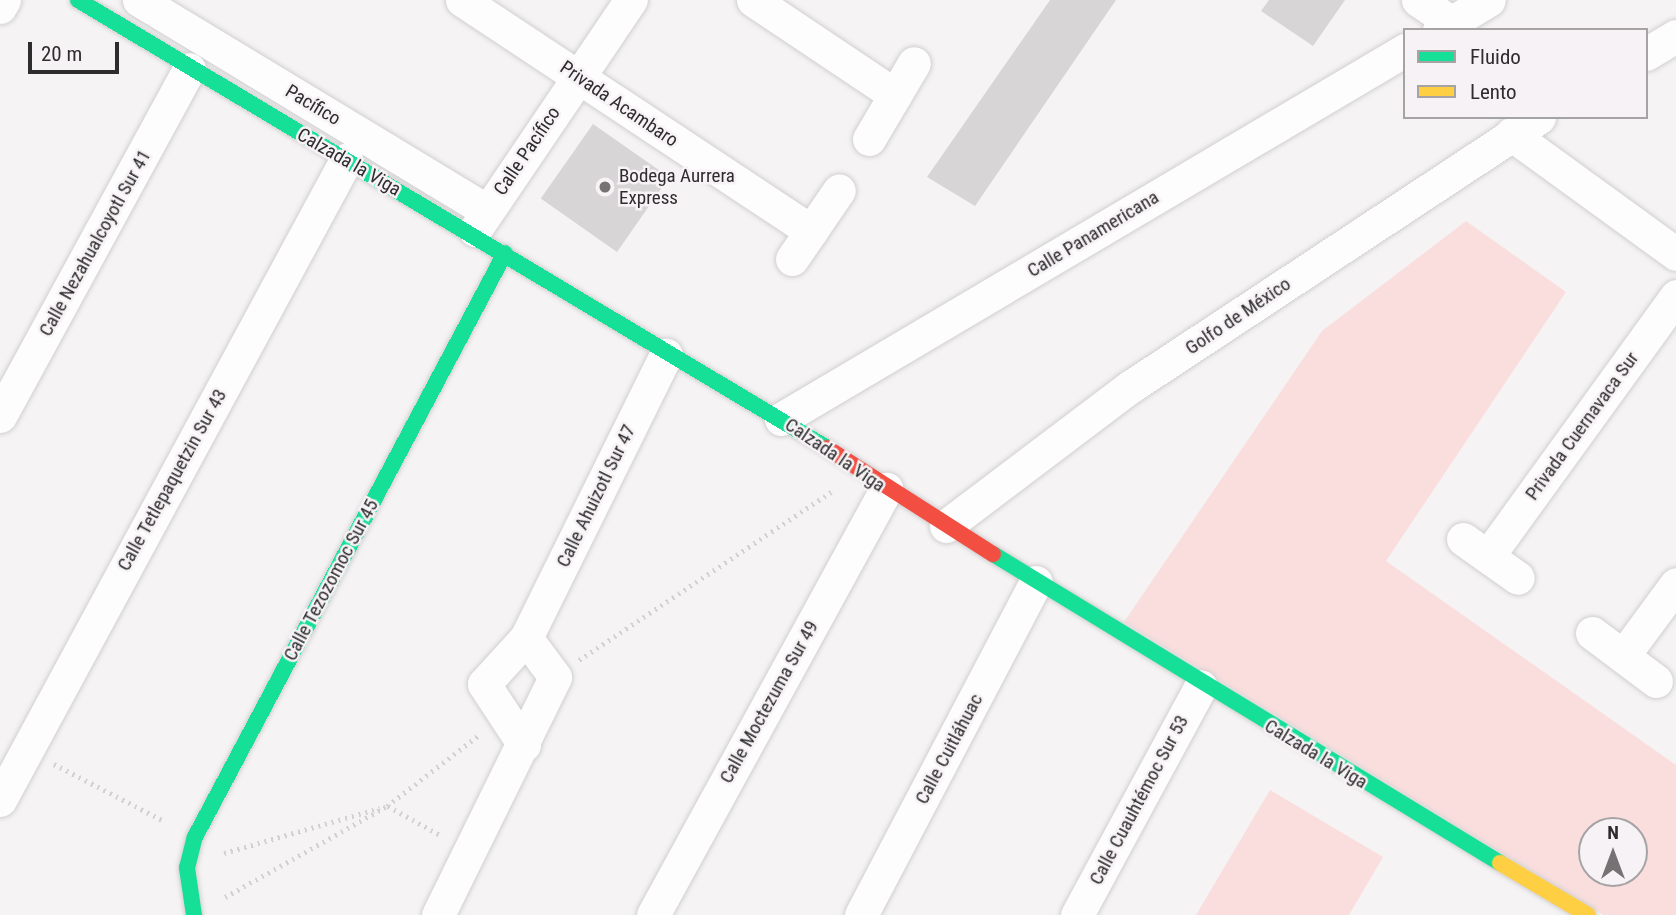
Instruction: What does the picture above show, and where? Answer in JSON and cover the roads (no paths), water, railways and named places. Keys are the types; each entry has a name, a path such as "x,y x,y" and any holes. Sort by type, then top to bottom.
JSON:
{"main road":[{"name":"Calzada la Viga","path":"78,0 121,10 190,69 346,160 480,222 505,253 666,355 781,419 886,489 1201,686 1588,915"},
{"name":"Calle Tezozomoc Sur 45","path":"194,915 187,868 195,837 505,253"}],"street":[{"path":"0,7 4,0"},
{"name":"Pacífico","path":"139,0 480,222"},
{"name":"Privada Acambaro","path":"462,0 811,231"},
{"name":"Calle Pacífico","path":"480,222 631,0"},
{"path":"753,0 895,95"},
{"path":"1418,0 1445,26 1489,0"},
{"path":"1648,53 1676,36"},
{"name":"Calle Panamericana","path":"781,419 1403,51"},
{"path":"869,139 914,63"},
{"name":"Calle Nezahualcoyotl Sur 41","path":"0,416 190,69"},
{"name":"Golfo de México","path":"946,526 1130,387 1536,119"},
{"path":"1511,134 1676,254"},
{"name":"Calle Tetlepaquetzin Sur 43","path":"0,800 346,160"},
{"path":"792,258 839,190"},
{"name":"Privada Cuernavaca Sur","path":"1518,578 1476,547 1676,296"},
{"name":"Calle Ahuizotl Sur 47","path":"524,745 484,684 526,638 666,355"},
{"name":"Calle Moctezuma Sur 49","path":"653,915 886,489"},
{"name":"Calle Cuitláhuac","path":"861,915 1037,582"},
{"path":"1623,656 1676,584"},
{"path":"1592,633 1656,681"},
{"path":"438,915 524,745 555,677 526,638"},
{"name":"Calle Cuauhtémoc Sur 53","path":"1077,915 1201,686"}],"place":[{"name":"Bodega Aurrera Express","path":"605,187"}]}
